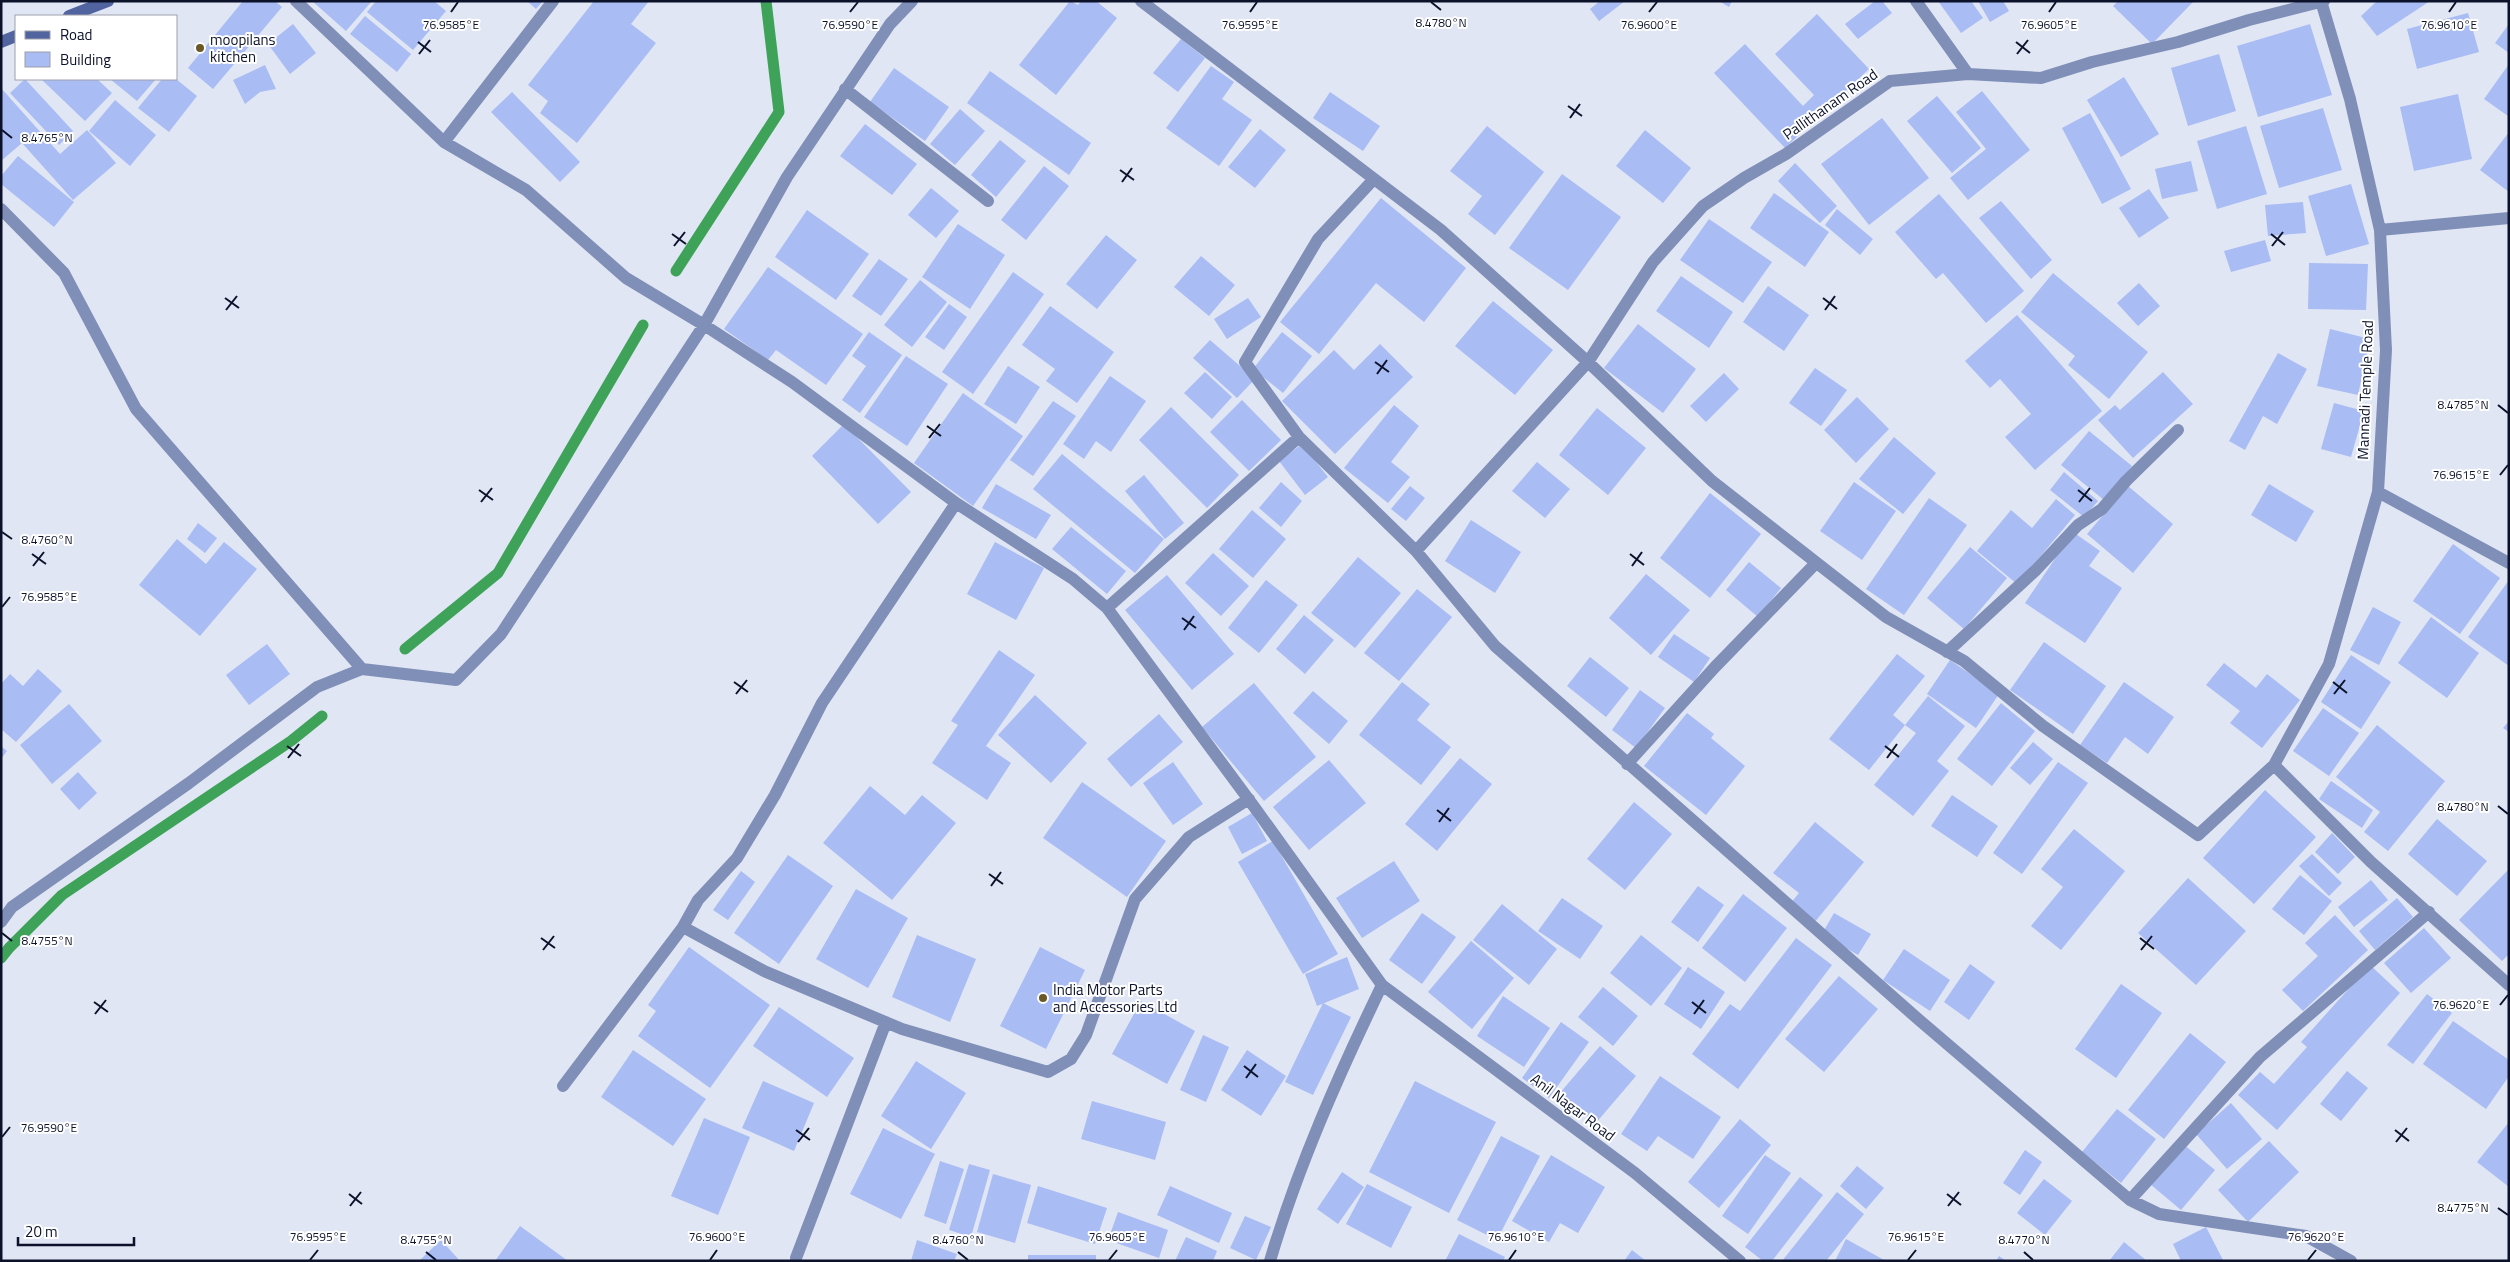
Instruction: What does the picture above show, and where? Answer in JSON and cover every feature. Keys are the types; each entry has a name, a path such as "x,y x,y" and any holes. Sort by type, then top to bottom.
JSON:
{"street":[{"path":"72,15 108,1"},
{"name":"Anil Nagar Road","path":"296,1 444,142 526,190 626,278 704,325 792,382 956,503 1073,578 1107,608 1249,799 1382,985 1635,1173 1740,1261"},
{"path":"444,142 553,1"},
{"path":"1,922 12,907 189,783 317,687 362,669 456,680 501,634 704,325 787,177 890,24 912,1"},
{"path":"1141,1 1441,230 1588,362 1712,481 1886,617 1947,652 2036,570 2078,525 2102,509 2126,481 2178,430"},
{"path":"1916,1 1968,74"},
{"name":"Pallithanam Road","path":"1416,551 1588,362 1653,262 1703,206 1744,178 1786,154 1890,81 1968,74 2041,78 2092,62 2178,42 2249,20 2322,2"},
{"name":"Mannadi Temple Road","path":"1947,652 1964,661 2043,726 2198,835 2274,765 2329,664 2378,492 2386,350 2380,230 2350,99 2322,2"},
{"path":"1,42 15,36"},
{"path":"845,89 988,201"},
{"path":"1374,179 1318,239 1245,362 1299,437 1416,551 1495,646 1918,1019 2130,1200 2159,1214 2306,1236 2351,1261"},
{"path":"1,209 64,274 136,409 362,669"},
{"path":"2380,230 2509,218"},
{"path":"1107,608 1299,437"},
{"path":"2378,492 2509,563"},
{"path":"563,1086 683,927 698,900 737,858 775,795 822,703 956,503"},
{"path":"1627,764 1715,667 1816,563"},
{"path":"2274,765 2371,862 2509,985"},
{"path":"683,927 764,971 886,1022 1048,1072 1071,1060 1086,1035 1136,899 1189,837 1249,799"},
{"path":"2130,1200 2260,1057 2429,912"},
{"path":"1270,1261 1295,1187 1347,1058 1382,985"},
{"path":"796,1258 886,1022"}],"building":[{"path":"243,1 275,1 282,7 213,89 188,68"},
{"path":"312,1 372,1 346,31"},
{"path":"376,1 434,1 446,11 413,50 367,12"},
{"path":"527,1 543,1 536,9"},
{"path":"594,1 649,1 631,24 656,43 577,143 540,113 548,101 528,85"},
{"path":"1070,1 1078,5 1081,1 1096,1 1117,18 1056,95 1019,65"},
{"path":"1600,1 1625,1 1599,21 1590,9"},
{"path":"1719,1 1732,1 1729,7"},
{"path":"1875,1 1882,1 1892,13 1858,39 1845,24"},
{"path":"1938,1 1971,1 1983,18 1961,33"},
{"path":"1978,1 2003,1 2009,11 1990,22"},
{"path":"2118,1 2194,1 2152,44 2113,6"},
{"path":"2377,1 2430,1 2377,36 2361,16"},
{"path":"2468,13 2479,52 2417,69 2407,29"},
{"path":"1817,14 1869,69 1785,148 1714,73 1745,44 1803,106 1814,95 1775,54"},
{"path":"365,16 411,54 397,72 350,34"},
{"path":"293,24 316,53 290,74 268,44"},
{"path":"2310,24 2332,95 2258,117 2237,46"},
{"path":"2509,24 2509,53 2495,43"},
{"path":"1181,39 1205,58 1178,92 1153,73"},
{"path":"2219,54 2236,111 2188,126 2171,68"},
{"path":"2509,64 2509,114 2508,116 2484,99"},
{"path":"265,65 276,89 260,92 245,104 233,80"},
{"path":"1211,66 1234,82 1222,99 1252,120 1219,166 1166,128"},
{"path":"894,68 949,107 925,141 870,102"},
{"path":"990,71 1091,143 1069,175 967,103"},
{"path":"2124,77 2159,134 2121,157 2087,100"},
{"path":"26,80 73,131 59,145 10,93"},
{"path":"42,80 98,80 112,93 85,121"},
{"path":"111,80 155,80 137,101"},
{"path":"161,80 177,80 197,96 169,132 138,108"},
{"path":"1,88 60,154 87,130 116,163 73,200 22,143 1,161"},
{"path":"1982,91 2030,150 1968,200 1950,178 1986,149 1956,112"},
{"path":"512,92 580,162 560,182 491,112"},
{"path":"1330,92 1380,126 1363,151 1313,118"},
{"path":"2458,94 2472,159 2414,171 2400,107"},
{"path":"1937,96 1981,148 1952,173 1907,121"},
{"path":"115,100 156,135 130,166 89,131"},
{"path":"2323,108 2342,170 2279,188 2260,126"},
{"path":"960,109 985,131 955,165 930,144"},
{"path":"2090,113 2131,189 2102,204 2062,128"},
{"path":"1882,118 1929,178 1869,225 1821,164"},
{"path":"865,124 917,164 892,195 840,156"},
{"path":"1487,126 1544,172 1495,235 1468,214 1482,196 1450,171"},
{"path":"2246,126 2267,194 2217,209 2197,141"},
{"path":"1260,129 1286,150 1255,188 1228,167"},
{"path":"1645,130 1691,168 1663,203 1616,166"},
{"path":"2509,132 2509,192 2480,170"},
{"path":"1000,140 1026,161 996,197 971,175"},
{"path":"18,156 74,202 54,227 1,184 1,176"},
{"path":"2191,161 2198,191 2162,199 2155,169"},
{"path":"1795,163 1837,206 1820,223 1778,181"},
{"path":"1044,166 1069,186 1026,240 1001,220"},
{"path":"1562,174 1621,217 1568,290 1509,248"},
{"path":"2351,184 2369,244 2326,256 2308,196"},
{"path":"931,188 959,211 936,238 908,215"},
{"path":"2149,189 2169,218 2139,238 2119,208"},
{"path":"1774,193 1829,232 1805,267 1750,228"},
{"path":"1939,194 2024,291 1986,323 1943,273 1936,279 1895,232"},
{"path":"1381,198 1466,268 1424,322 1376,283 1319,354 1280,322"},
{"path":"2001,201 2052,260 2031,279 1979,218"},
{"path":"2303,202 2306,233 2268,236 2265,205"},
{"path":"1837,209 1873,239 1860,255 1825,225"},
{"path":"807,210 869,254 836,300 775,257"},
{"path":"1709,219 1772,262 1743,303 1680,260"},
{"path":"958,224 1005,255 970,309 922,277"},
{"path":"1106,235 1137,260 1097,309 1066,284"},
{"path":"2265,240 2271,261 2231,272 2224,251"},
{"path":"1201,256 1235,285 1209,316 1174,287"},
{"path":"879,259 908,279 881,316 852,296"},
{"path":"2309,263 2368,264 2366,310 2308,309"},
{"path":"768,267 863,334 826,385 776,350 768,360 724,329"},
{"path":"1013,272 1044,294 973,394 942,372"},
{"path":"2053,273 2148,352 2109,399 2068,365 2075,356 2021,312"},
{"path":"1681,276 1733,312 1709,348 1656,311"},
{"path":"920,280 947,302 912,347 884,325"},
{"path":"2139,283 2160,306 2138,326 2117,303"},
{"path":"1768,286 1809,315 1784,351 1743,322"},
{"path":"1248,298 1261,317 1227,339 1214,319"},
{"path":"1493,301 1553,350 1515,395 1455,346"},
{"path":"949,304 967,317 944,350 925,337"},
{"path":"1050,306 1114,352 1077,403 1046,381 1055,369 1022,345"},
{"path":"2017,315 2102,411 2035,470 2005,437 2031,414 2000,379 1990,388 1965,361"},
{"path":"1638,324 1696,369 1663,413 1604,368"},
{"path":"2330,329 2370,339 2358,395 2317,386"},
{"path":"869,332 902,355 860,413 842,400 866,366 852,356"},
{"path":"1282,332 1312,356 1283,393 1253,369"},
{"path":"1210,340 1255,379 1237,398 1193,358"},
{"path":"1380,344 1413,377 1335,454 1282,401 1334,350 1354,370"},
{"path":"2278,353 2307,369 2277,424 2263,416 2245,450 2229,441"},
{"path":"906,356 948,384 907,446 864,417"},
{"path":"1008,366 1040,387 1016,424 984,404"},
{"path":"1815,368 1847,390 1821,426 1789,403"},
{"path":"1205,372 1232,397 1212,419 1184,393"},
{"path":"2163,372 2193,404 2133,458 2098,420 2115,405 2120,410"},
{"path":"1724,373 1739,389 1706,422 1690,406"},
{"path":"1110,376 1146,401 1111,452 1096,441 1084,459 1063,444"},
{"path":"963,393 1023,436 973,506 914,463"},
{"path":"1857,397 1889,429 1856,463 1824,430"},
{"path":"1242,400 1281,440 1249,471 1210,432"},
{"path":"1053,401 1076,416 1033,476 1010,460"},
{"path":"2334,403 2364,411 2351,457 2321,449"},
{"path":"1394,405 1419,426 1391,462 1410,477 1388,503 1344,468"},
{"path":"1171,407 1239,475 1207,508 1139,440"},
{"path":"1597,408 1646,448 1608,495 1559,455"},
{"path":"844,424 911,492 878,524 812,456"},
{"path":"2089,431 2132,466 2104,500 2061,465"},
{"path":"1894,437 1936,473 1903,514 1859,479"},
{"path":"1302,444 1328,477 1305,495 1279,461"},
{"path":"1062,454 1164,539 1135,573 1033,489"},
{"path":"1537,462 1570,489 1545,518 1512,491"},
{"path":"2064,472 2098,501 2084,517 2050,490"},
{"path":"1144,475 1184,523 1165,539 1125,491"},
{"path":"1281,482 1302,501 1281,527 1259,508"},
{"path":"1854,482 1896,511 1862,560 1820,531"},
{"path":"996,484 1051,515 1036,539 982,508"},
{"path":"2269,484 2314,511 2296,542 2251,515"},
{"path":"1410,486 1425,498 1406,521 1391,509"},
{"path":"2128,486 2173,524 2133,573 2087,534"},
{"path":"1710,493 1761,534 1710,598 1660,558"},
{"path":"1929,498 1967,525 1904,615 1866,589"},
{"path":"2056,499 2075,515 2017,584 1977,551 2011,510 2032,528"},
{"path":"1252,510 1286,539 1253,578 1219,549"},
{"path":"1471,520 1521,552 1495,593 1445,561"},
{"path":"198,523 217,538 205,553 187,539"},
{"path":"1071,527 1126,571 1107,594 1052,549"},
{"path":"2073,532 2100,551 2089,566 2122,588 2085,643 2025,603"},
{"path":"177,539 206,564 224,542 257,569 200,636 139,585"},
{"path":"995,542 1044,568 1016,620 967,594"},
{"path":"2453,544 2500,578 2460,634 2413,601"},
{"path":"1970,547 2007,578 1964,629 1927,598"},
{"path":"1213,553 1249,586 1221,616 1185,583"},
{"path":"1358,557 1401,593 1355,648 1311,613"},
{"path":"1749,562 1781,588 1758,617 1726,590"},
{"path":"1646,574 1690,610 1651,655 1609,618"},
{"path":"1167,575 1234,654 1192,690 1125,610"},
{"path":"1266,580 1298,605 1259,653 1228,628"},
{"path":"2509,580 2509,666 2468,637"},
{"path":"1417,589 1452,617 1399,681 1364,653"},
{"path":"2373,607 2401,622 2379,665 2350,650"},
{"path":"1304,615 1334,640 1305,674 1276,649"},
{"path":"2431,617 2479,653 2447,698 2398,663"},
{"path":"1674,634 1710,658 1694,682 1658,657"},
{"path":"2044,642 2106,686 2073,734 2010,690"},
{"path":"267,644 290,674 249,705 226,675"},
{"path":"999,650 1035,675 986,746 1011,763 987,800 932,763 958,725 951,721"},
{"path":"1897,654 1925,676 1893,715 1905,725 1869,770 1829,739"},
{"path":"2351,655 2391,682 2361,729 2321,702"},
{"path":"1590,657 1629,688 1606,717 1567,686"},
{"path":"1950,660 1999,694 1976,728 1927,694"},
{"path":"2224,663 2256,688 2267,674 2300,700 2262,748 2230,723 2240,711 2206,685"},
{"path":"38,669 62,691 16,742 1,729 1,684 10,674 23,686"},
{"path":"1402,682 1430,704 1417,720 1451,747 1421,785 1359,735"},
{"path":"2124,682 2174,717 2148,754 2125,737 2107,763 2080,745"},
{"path":"1254,683 1316,757 1264,801 1202,727"},
{"path":"1640,690 1665,708 1636,748 1612,730"},
{"path":"1313,691 1348,721 1329,744 1293,713"},
{"path":"1035,695 1087,743 1051,783 998,735"},
{"path":"1928,696 1965,726 1937,761 1949,771 1913,816 1874,785 1916,733 1905,725"},
{"path":"2001,703 2035,731 1992,786 1957,759"},
{"path":"69,704 102,741 52,784 20,745"},
{"path":"2323,708 2359,733 2329,776 2293,751"},
{"path":"1687,713 1714,734 1711,738 1745,766 1706,815 1644,766"},
{"path":"1159,714 1183,742 1131,787 1107,759"},
{"path":"2509,721 2509,732 2503,728"},
{"path":"2377,725 2445,781 2388,851 2364,832 2380,812 2336,777"},
{"path":"2033,742 2053,759 2030,785 2010,768"},
{"path":"1,746 7,751 1,759"},
{"path":"1460,758 1492,784 1437,851 1405,824"},
{"path":"1329,760 1366,803 1309,850 1273,807"},
{"path":"1173,762 1203,804 1173,825 1143,783"},
{"path":"2058,762 2088,783 2022,874 1993,853"},
{"path":"78,772 97,793 79,810 60,789"},
{"path":"2331,781 2373,810 2362,828 2319,799"},
{"path":"1082,782 1166,841 1127,897 1043,838"},
{"path":"870,786 905,815 922,795 956,823 892,900 823,843"},
{"path":"2265,790 2316,837 2254,904 2203,858"},
{"path":"1952,795 1998,826 1977,857 1931,826"},
{"path":"1634,802 1672,834 1625,890 1587,859"},
{"path":"1252,813 1267,841 1242,854 1228,827"},
{"path":"2437,819 2487,861 2457,896 2408,854"},
{"path":"1815,822 1864,862 1814,923 1790,904 1799,893 1773,873"},
{"path":"2074,829 2125,871 2061,950 2031,926 2063,887 2041,869"},
{"path":"2332,833 2355,857 2338,874 2315,852"},
{"path":"1273,841 1338,954 1303,974 1238,862"},
{"path":"2312,854 2342,883 2329,896 2299,866"},
{"path":"788,855 833,886 779,964 734,933"},
{"path":"1394,861 1420,901 1362,938 1336,898"},
{"path":"2509,869 2509,954 2502,961 2459,920"},
{"path":"741,871 755,882 728,920 713,910"},
{"path":"2300,875 2332,901 2304,935 2272,909"},
{"path":"2188,878 2246,931 2196,985 2138,933"},
{"path":"2371,880 2388,900 2354,927 2338,907"},
{"path":"1698,886 1724,905 1698,942 1671,922"},
{"path":"856,889 908,918 868,988 816,959"},
{"path":"1743,894 1787,928 1745,982 1702,948"},
{"path":"1562,898 1603,926 1580,959 1538,931"},
{"path":"2397,898 2413,917 2375,950 2359,931"},
{"path":"1502,904 1557,949 1529,985 1473,940"},
{"path":"1422,913 1456,937 1422,984 1389,960"},
{"path":"1834,913 1871,934 1858,955 1822,934"},
{"path":"2335,915 2368,950 2303,1011 2282,990 2318,956 2305,943"},
{"path":"2424,928 2451,958 2411,993 2384,963"},
{"path":"917,935 976,959 950,1022 892,997"},
{"path":"1641,935 1682,968 1651,1006 1610,973"},
{"path":"1796,938 1832,965 1738,1089 1692,1054 1730,1004 1740,1011"},
{"path":"1471,941 1514,978 1472,1029 1428,992"},
{"path":"689,947 770,1005 710,1088 638,1036 656,1011 648,1005"},
{"name":"India Motor Parts and Accessories Ltd","path":"1040,947 1085,970 1046,1049 1000,1026"},
{"path":"1904,949 1950,980 1930,1011 1883,980"},
{"path":"1347,957 1359,989 1317,1006 1305,974"},
{"path":"1970,964 1995,982 1969,1020 1944,1002"},
{"path":"2370,965 2400,993 2277,1130 2238,1095 2260,1072 2274,1084 2307,1047 2301,1042"},
{"path":"1688,967 1725,992 1701,1029 1664,1004"},
{"path":"1839,976 1878,1009 1824,1072 1785,1039"},
{"path":"2121,984 2162,1013 2116,1078 2075,1049"},
{"path":"1603,987 1638,1016 1613,1046 1578,1017"},
{"path":"2427,994 2452,1013 2413,1064 2387,1045"},
{"path":"1503,996 1550,1028 1524,1067 1477,1036"},
{"path":"1141,1001 1195,1031 1167,1084 1112,1054"},
{"path":"1323,1003 1351,1017 1313,1095 1285,1082"},
{"path":"779,1007 854,1058 827,1097 753,1046"},
{"path":"2453,1021 2509,1060 2509,1076 2486,1109 2423,1064"},
{"path":"1561,1022 1589,1042 1549,1098 1522,1078"},
{"path":"2190,1033 2226,1062 2164,1139 2128,1110"},
{"path":"1203,1035 1229,1047 1206,1102 1180,1090"},
{"path":"1600,1046 1636,1076 1595,1124 1559,1094"},
{"path":"633,1050 706,1099 673,1146 601,1097"},
{"path":"1247,1050 1286,1076 1261,1116 1221,1090"},
{"path":"916,1061 966,1093 931,1149 881,1116"},
{"path":"2347,1071 2368,1088 2341,1121 2320,1104"},
{"path":"1660,1076 1721,1117 1693,1159 1658,1136 1647,1151 1621,1134"},
{"path":"763,1081 814,1103 794,1151 742,1128"},
{"path":"1415,1081 1496,1122 1449,1213 1369,1172"},
{"path":"1092,1101 1166,1122 1155,1160 1081,1139"},
{"path":"2231,1103 2262,1139 2227,1169 2196,1134"},
{"path":"2117,1109 2156,1139 2121,1183 2082,1152"},
{"path":"704,1118 750,1137 718,1215 671,1196"},
{"path":"1740,1119 1771,1145 1719,1208 1688,1182"},
{"path":"2509,1122 2509,1187 2477,1162"},
{"path":"883,1128 935,1154 901,1219 850,1194"},
{"path":"1501,1136 1540,1156 1497,1240 1457,1220"},
{"path":"2269,1141 2299,1172 2248,1222 2218,1190"},
{"path":"2183,1144 2215,1170 2181,1210 2150,1184"},
{"path":"2025,1150 2042,1162 2020,1195 2003,1183"},
{"path":"1551,1155 1605,1187 1578,1233 1560,1223 1549,1242 1512,1221"},
{"path":"1765,1155 1791,1173 1748,1234 1722,1216"},
{"path":"940,1161 964,1169 946,1224 924,1216"},
{"path":"969,1164 990,1170 971,1237 949,1230"},
{"path":"1857,1166 1884,1188 1866,1209 1840,1186"},
{"path":"1342,1172 1364,1187 1338,1224 1317,1209"},
{"path":"993,1174 1031,1185 1015,1243 977,1232"},
{"path":"1800,1177 1823,1195 1772,1261 1763,1261 1745,1247"},
{"path":"2044,1179 2072,1201 2045,1235 2017,1213"},
{"path":"1367,1184 1412,1207 1391,1248 1346,1224"},
{"path":"1038,1186 1107,1208 1095,1244 1027,1223"},
{"path":"1170,1186 1232,1213 1219,1243 1157,1215"},
{"path":"1837,1192 1864,1214 1826,1261 1782,1261"},
{"path":"1118,1212 1168,1230 1159,1258 1108,1240"},
{"path":"1245,1216 1271,1227 1256,1260 1230,1248"},
{"path":"520,1226 568,1261 495,1261"},
{"path":"2206,1227 2223,1260 2181,1261 2173,1244"},
{"path":"1459,1234 1505,1257 1503,1261 1445,1261"},
{"path":"1186,1237 1217,1251 1213,1261 1175,1261"},
{"path":"1846,1239 1886,1261 1835,1261"},
{"path":"441,1240 460,1261 419,1261"},
{"path":"917,1240 957,1254 954,1261 911,1261"},
{"path":"2124,1242 2147,1261 2109,1261"},
{"path":"1632,1250 1646,1261 1624,1261"},
{"path":"1028,1255 1096,1255 1096,1261 1028,1261"},
{"path":"1999,1256 2006,1261 1996,1261"}],"waterway":[{"path":"676,271 779,112 766,1"},
{"path":"405,649 498,573 643,325"},
{"path":"1,958 62,895 291,741 322,716"}],"place":[{"name":"moopilans kitchen","path":"200,48"},
{"name":"India Motor Parts and Accessories Ltd","path":"1043,998"}]}
